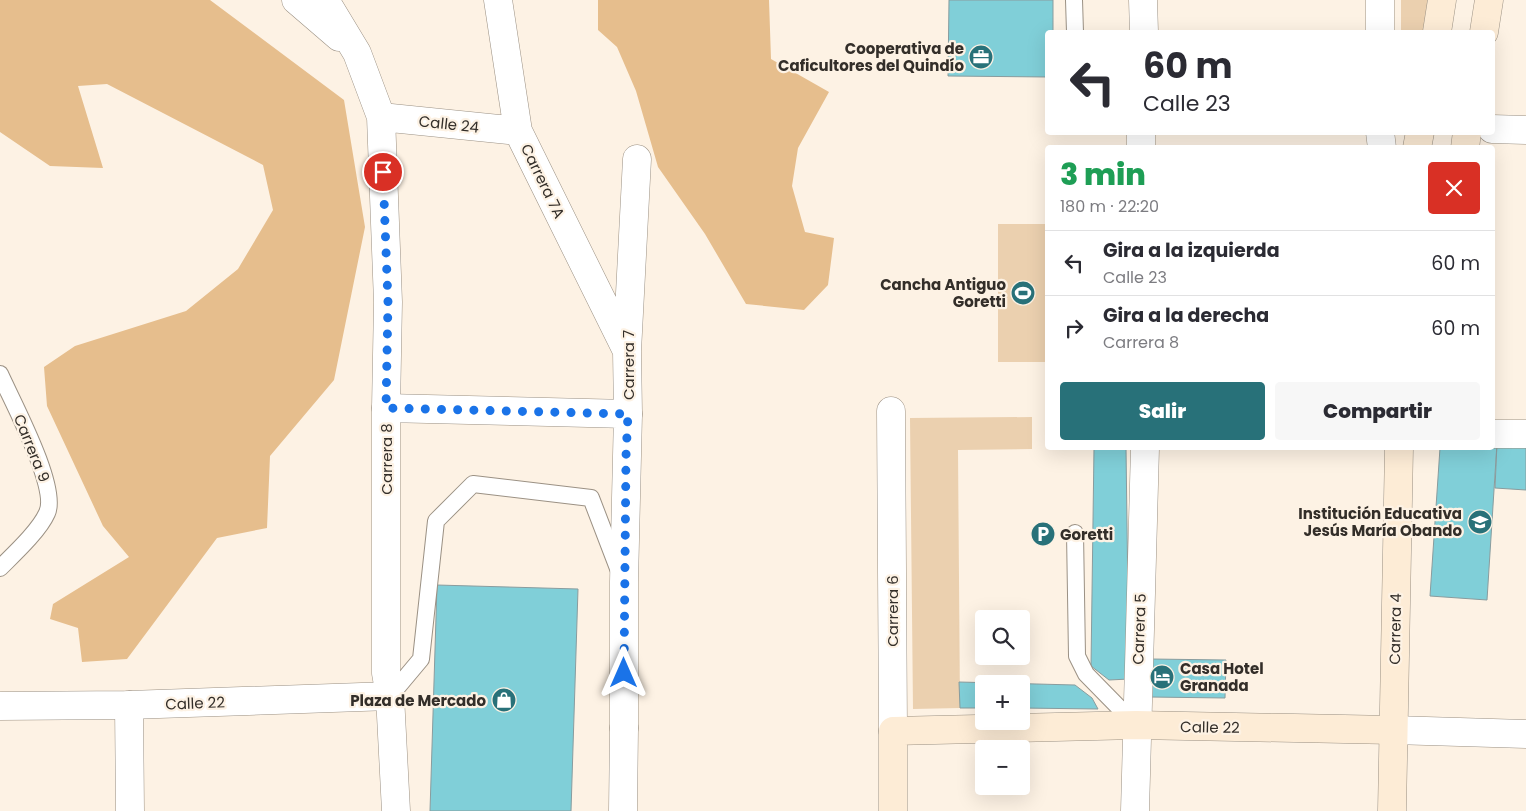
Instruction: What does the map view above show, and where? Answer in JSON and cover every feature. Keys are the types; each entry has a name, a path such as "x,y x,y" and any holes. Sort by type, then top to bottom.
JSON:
{"main road":[{"path":"1437,30 1442,0"},
{"path":"1484,30 1489,0"},
{"name":"Carrera 4","path":"1392,811 1399,450"},
{"name":"Calle 22","path":"893,731 1136,725 1393,730"},
{"name":"Carrera 6","path":"893,731 893,811"}],"street":[{"path":"296,0 357,52"},
{"name":"Carrera 8","path":"325,0 357,52 381,117 388,302 386,673 390,696 396,811"},
{"name":"Carrera 7A","path":"498,0 518,131 627,351"},
{"path":"1143,0 1144,30"},
{"path":"1380,0 1380,30"},
{"name":"Calle 24","path":"381,117 518,131"},
{"path":"1495,129 1526,130"},
{"name":"Carrera 7","path":"623,811 624,582 628,414 627,351 637,159"},
{"path":"386,408 628,414"},
{"name":"Carrera 6","path":"891,411 893,731"},
{"path":"1495,434 1526,434"},
{"name":"Carrera 5","path":"1135,811 1145,450"},
{"name":"Calle 22","path":"0,706 129,705 390,696"},
{"path":"129,705 130,811"},
{"name":"Calle 22","path":"1393,730 1526,734"}],"lane":[{"path":"1074,0 1075,30"},
{"name":"Carrera 9","path":"0,374 30,438 49,494 48,512 0,568"},
{"path":"390,696 421,659 436,521 473,484 591,498 624,582"},
{"path":"1075,533 1077,656 1086,674 1136,725"}],"shaded area":[{"path":"0,0 210,0 344,100 365,227 334,380 270,456 267,528 217,538 127,659 82,662 78,628 50,619 53,604 129,557 103,526 47,406 44,367 75,346 186,311 238,269 273,210 263,165 107,84 78,86 103,168 50,166 0,132"},
{"path":"598,0 769,0 771,59 829,92 798,148 792,186 805,232 834,238 828,285 804,310 746,304 705,234 658,167 636,91 617,47 598,30"},
{"path":"1401,0 1430,0 1425,30 1401,30"},
{"name":"Cancha Antiguo Goretti","path":"998,224 1045,224 1045,362 998,362"},
{"path":"1032,417 1032,449 958,450 960,708 913,709 910,418"}],"building":[{"path":"949,0 1053,0 1053,30 1045,30 1045,77 948,76"},
{"path":"1497,443 1526,445 1526,490 1495,488"},
{"name":"Institución Educativa Jesús María Obando","path":"1497,443 1487,600 1430,596 1440,450 1495,450"},
{"path":"1094,450 1126,450 1129,679 1109,680 1091,666"},
{"name":"Plaza de Mercado","path":"437,585 578,589 571,811 430,811"},
{"path":"1151,659 1226,660 1225,698 1150,697"},
{"path":"959,682 975,682 975,708 960,708"},
{"path":"1030,684 1075,685 1092,698 1098,709 1030,708"}],"place":[{"name":"Cooperativa de Caficultores del Quindío","path":"981,57"},
{"name":"Cancha Antiguo Goretti","path":"1023,293"},
{"name":"Institución Educativa Jesús María Obando","path":"1480,522"},
{"name":"Goretti","path":"1043,534"},
{"name":"Casa Hotel Granada","path":"1162,677"},
{"name":"Plaza de Mercado","path":"504,700"}],"route":[{"path":"383,172 388,302 386,408 628,414 624,673"}]}
